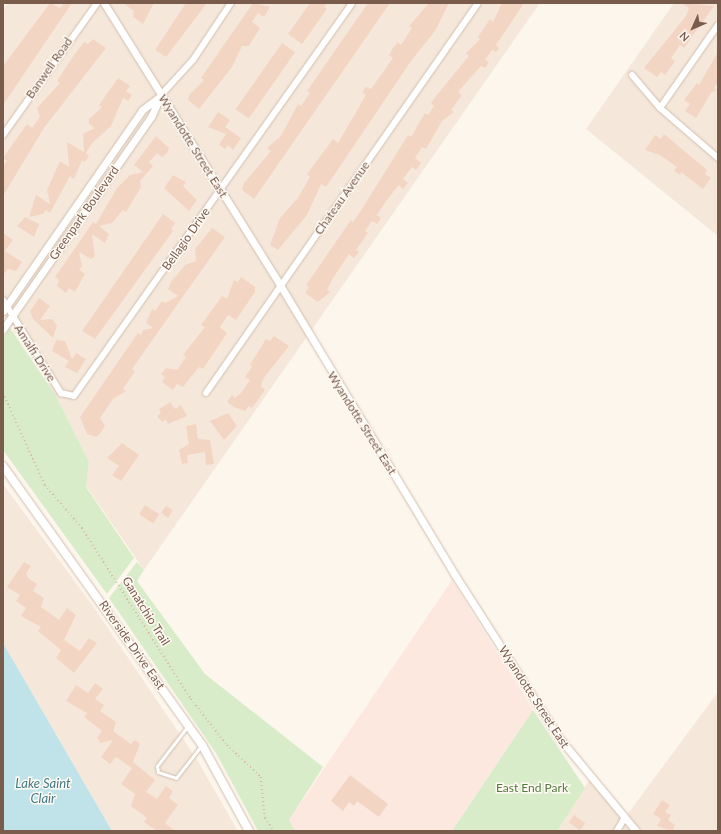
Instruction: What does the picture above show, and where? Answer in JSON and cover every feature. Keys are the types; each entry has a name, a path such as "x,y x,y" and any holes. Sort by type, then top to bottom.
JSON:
{"main road":[{"name":"Riverside Drive East","path":"3,466 202,745 249,831"}],"street":[{"name":"Banwell Road","path":"3,135 97,3"},
{"name":"Wyandotte Street East","path":"104,3 280,285 455,575 560,739 624,819 636,831"},
{"name":"Greenpark Boulevard","path":"4,306 142,110 161,95 193,60 231,3"},
{"name":"Bellagio Drive","path":"74,396 352,3"},
{"name":"Chateau Avenue","path":"206,393 478,3"},
{"path":"660,108 718,25"},
{"path":"632,75 660,108 718,158"},
{"name":"Greenpark Boulevard","path":"3,329 151,117 161,95"},
{"name":"Amalfi Drive","path":"4,306 61,393 74,396"},
{"path":"617,831 624,819"}],"lane":[{"path":"189,726 157,766 158,772 176,778 202,745"}],"path":[{"name":"Ganatchio Trail","path":"3,394 45,485 82,528 191,699 227,744 261,777 265,818 274,831"}],"shaded area":[{"path":"8,3 540,3 144,570 86,486 89,462 56,396 3,315 3,10"},
{"path":"674,3 718,3 718,236 586,129"},
{"path":"3,484 93,606 196,758 238,831 112,831 3,643"},
{"path":"452,580 533,710 452,831 295,831 289,820"},
{"path":"718,692 718,831 557,831 590,779 624,819"}],"green space":[{"path":"10,328 56,396 89,462 86,487 134,558 107,594 3,450 3,337"},
{"path":"137,562 144,570 137,581 205,674 323,767 289,820 295,831 258,831 216,753 109,598"},
{"name":"East End Park","path":"533,710 585,788 557,831 452,831"}],"water":[{"name":"Lake Saint Clair","path":"3,643 112,831 3,831"}],"building":[{"path":"50,3 60,8 64,3 72,3 3,105 3,66"},
{"path":"123,3 154,3 143,24 133,17 134,11"},
{"path":"186,3 207,3 166,57 155,50"},
{"path":"253,3 270,7 264,17 258,13 252,22 260,28 249,46 242,46 232,67 199,109 188,100 190,94 204,80 201,78"},
{"path":"310,3 327,3 324,7 327,9 302,44 288,34"},
{"path":"368,3 390,3 254,199 242,190 244,183 271,151 267,148 281,136 298,104 301,106 310,93 307,91"},
{"path":"429,3 449,3 435,31 411,61 326,187 321,184 307,215 278,250 270,245 280,218 298,198 310,177 307,174 333,139 338,143 366,95 362,92 366,87 371,89 393,58 389,55 393,48 398,42 401,45 412,28 409,26"},
{"path":"502,3 524,3 496,45 499,48 496,52 492,50 485,60 489,62 485,68 481,66 458,92 462,95 451,110 454,112 442,121 426,149 422,147 415,158 421,163 416,170 412,167 403,179 408,183 403,189 399,185 386,201 377,215 381,218 377,224 372,221 365,231 368,233 356,250 359,252 354,258 349,254 327,290 330,292 318,302 305,293 309,287 306,285 351,220 353,222 360,212 408,135 411,137 425,113 428,115 434,106 431,103 469,56 466,53 480,39 478,37 490,19 493,22"},
{"path":"682,3 714,6 684,48 680,45 671,58 675,61 665,75 661,72 657,77 644,68 686,16 689,8"},
{"path":"93,39 106,48 44,128 3,196 3,166 7,161 3,158 27,124 32,128 40,117 37,108 60,83 57,81 84,42 88,44"},
{"path":"282,43 295,52 249,119 236,109"},
{"path":"718,52 718,82 714,88 717,90 711,93 696,118 685,111 690,104 684,100 697,83 699,85"},
{"path":"118,78 130,86 126,91 132,95 128,101 123,98 111,126 92,143 86,153 89,156 85,162 82,160 74,179 70,176 50,213 46,210 43,214 29,217 36,195 50,204 47,190 60,161 69,167 67,142 84,152 83,134 95,128 89,124 89,119 102,107 99,105"},
{"path":"218,112 230,120 225,127 241,138 233,150 228,145 225,149 219,145 226,134 208,127"},
{"path":"664,134 707,170 705,174 711,178 703,189 681,172 680,175 674,171 677,167 660,155 645,150 655,135 661,139"},
{"path":"156,136 169,148 168,152 162,157 157,153 149,162 153,166 140,181 141,187 126,212 123,210 112,223 99,226 109,234 105,243 92,234 95,257 91,259 79,252 82,266 79,270 85,274 75,292 69,288 66,293 57,286 59,280 55,277 93,222 96,224 117,188 130,175 143,172 134,165"},
{"path":"173,175 186,182 183,186 197,200 189,211 164,188"},
{"path":"163,214 175,223 171,229 173,231 95,339 82,331"},
{"path":"25,217 39,224 34,237 17,226"},
{"path":"212,228 225,237 132,369 135,371 123,389 126,391 113,399 100,418 105,426 102,431 97,437 87,434 80,417 138,333 141,335 143,330 153,328 146,323 152,309 155,311 162,301 165,303 178,296 168,289 171,282 185,265 196,261 195,249"},
{"path":"3,233 13,240 5,251 22,262 16,271 8,269 3,275"},
{"path":"241,277 255,287 255,292 236,320 228,315 220,327 227,333 203,369 199,367 183,387 177,384 173,390 162,382 165,377 161,374 166,368 177,370 186,357 183,355 205,327 201,325 222,296 227,299 234,280 238,282"},
{"path":"39,298 50,306 40,320 52,319 57,325 53,338 33,319 30,311"},
{"path":"274,336 289,346 263,379 261,386 265,390 252,408 249,406 245,411 234,407 227,402 232,395 235,398 241,393 250,380 245,377 252,367 250,365 266,339 270,341"},
{"path":"56,340 65,341 72,359 76,353 86,359 77,373 65,367 69,361 52,351"},
{"path":"170,402 175,409 181,405 187,416 168,424 166,420 162,422 157,416 161,413 159,409"},
{"path":"228,413 237,426 224,440 210,421"},
{"path":"196,424 198,439 210,440 214,464 206,465 205,452 187,455 188,463 182,464 179,450 189,444 186,426"},
{"path":"122,443 139,455 121,481 112,475 119,466 107,458"},
{"path":"145,505 159,514 153,523 139,514"},
{"path":"166,506 173,510 168,518 161,513"},
{"path":"24,562 31,566 26,573 28,578 37,584 33,591 44,598 41,607 59,620 67,608 76,615 64,640 80,651 89,638 97,643 74,673 56,658 61,650 38,631 41,627 21,616 26,608 16,601 20,595 7,587"},
{"path":"95,683 103,689 95,699 104,705 100,711 116,722 113,731 131,744 135,740 140,744 133,762 155,780 146,792 157,799 166,786 173,791 169,798 178,805 165,823 175,831 157,831 144,822 147,818 131,806 135,794 121,784 132,768 116,757 110,764 101,757 113,740 101,743 97,738 102,731 84,717 87,713 66,701 76,685 88,693"},
{"path":"350,775 388,804 379,817 357,801 354,806 349,802 343,811 331,801"},
{"path":"662,800 670,805 665,812 671,815 668,820 675,825 672,831 657,826 661,819 653,814"},
{"path":"574,815 585,823 580,831 569,822"}]}
